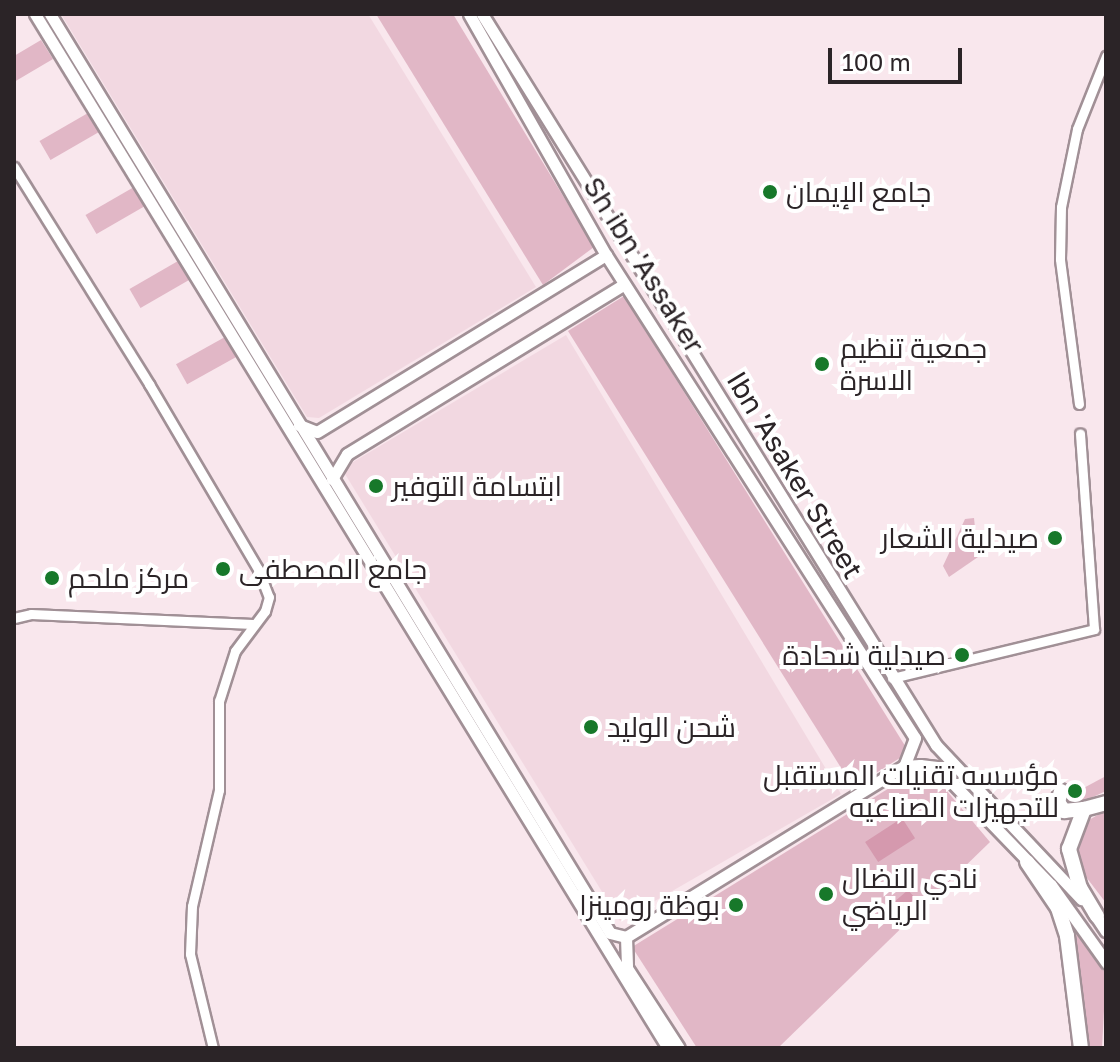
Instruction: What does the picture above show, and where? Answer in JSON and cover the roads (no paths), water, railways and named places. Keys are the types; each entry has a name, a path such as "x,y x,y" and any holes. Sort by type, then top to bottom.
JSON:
{"highway":[{"path":"1061,791 1058,802 1064,811 1106,803"},
{"path":"1084,809 1071,837 1070,859 1097,916"},
{"path":"1027,862 1058,908 1067,936 1081,1048"}],"main road":[{"path":"35,14 668,1048"},
{"path":"50,14 604,927 626,937"},
{"name":"Sh ibn 'Assaker","path":"469,14 606,255 915,738 904,766"},
{"name":"Ibn 'Asaker Street","path":"482,14 936,745 1097,916 1106,931"},
{"path":"299,425 317,432 606,255"},
{"path":"332,479 347,454 624,284"},
{"path":"626,937 904,766 937,767 1070,906 1106,962"},
{"path":"626,937 627,968 679,1048"}],"street":[{"path":"1079,404 1060,259 1061,207 1077,129 1106,56"},
{"path":"14,167 258,569 269,597 265,611 235,651 219,701 219,790 192,906 190,954 213,1048"},
{"path":"892,678 1089,633 1094,629 1080,433"},
{"path":"14,618 31,614 253,624"}],"place":[{"name":"جامع الإيمان","path":"770,192"},
{"name":"جمعية تنظيم الاسرة","path":"822,364"},
{"name":"ابتسامة التوفير","path":"376,486"},
{"name":"صيدلية الشعار","path":"1055,538"},
{"name":"جامع المصطفى","path":"223,569"},
{"name":"مركز ملحم","path":"52,578"},
{"name":"صيدلية شحادة","path":"962,655"},
{"name":"شحن الوليد","path":"591,727"},
{"name":"مؤسسه تقنيات المستقبل للتجهيزات الصناعيه","path":"1075,791"},
{"name":"نادي النضال الرياضي","path":"826,894"},
{"name":"بوظة رومينزا","path":"736,905"}]}
